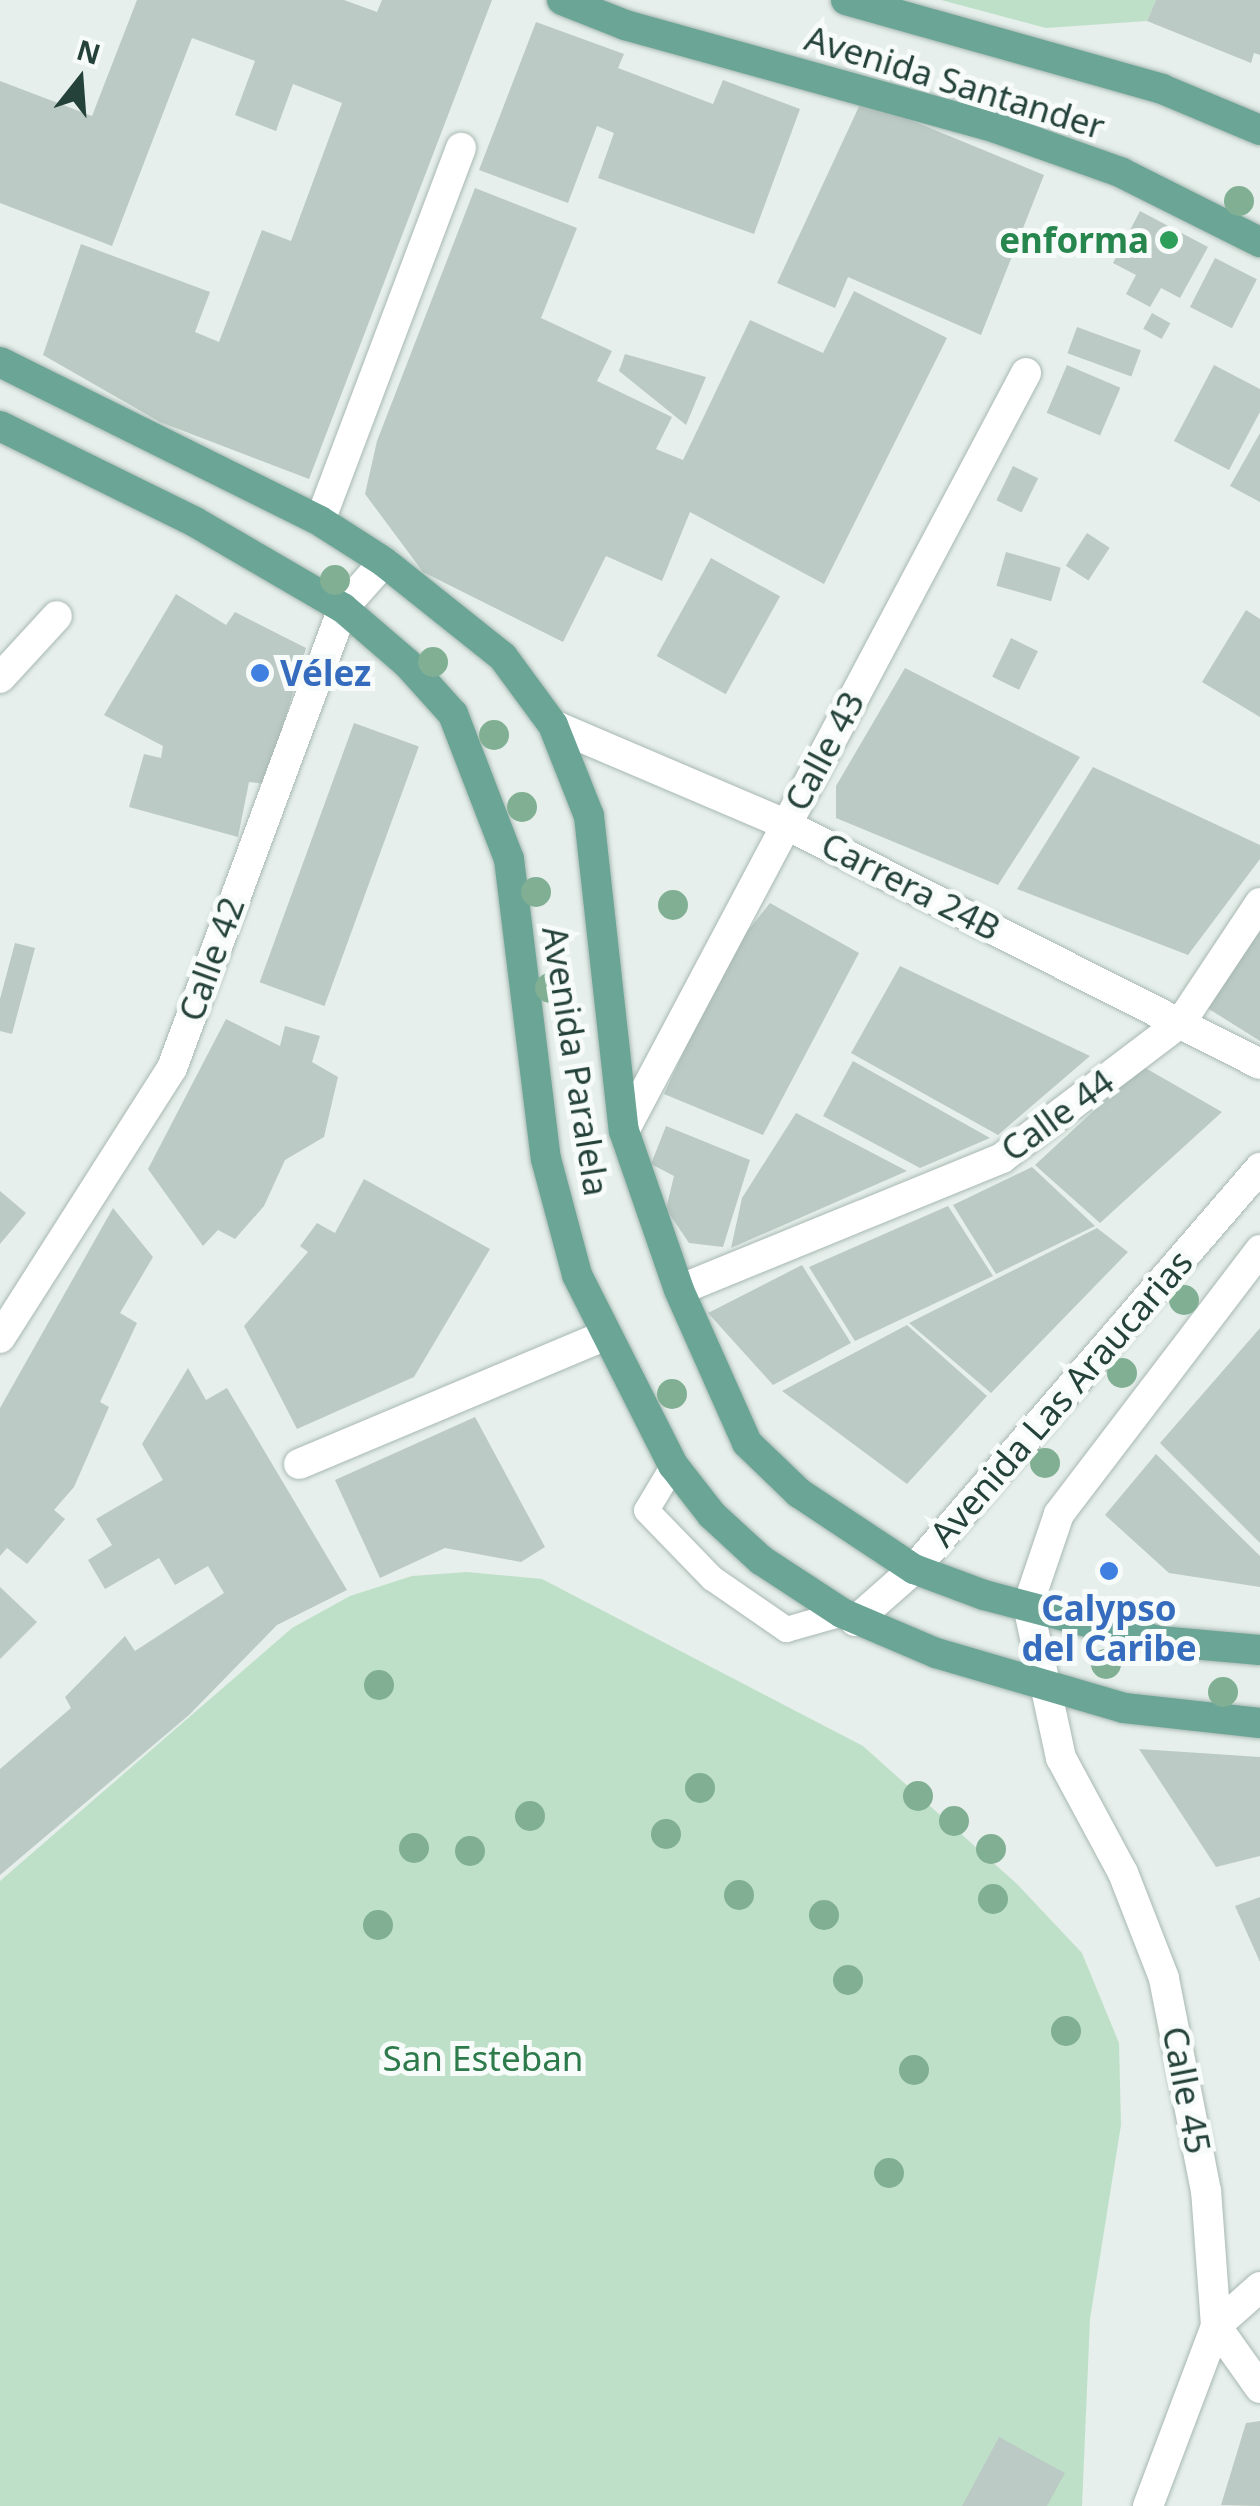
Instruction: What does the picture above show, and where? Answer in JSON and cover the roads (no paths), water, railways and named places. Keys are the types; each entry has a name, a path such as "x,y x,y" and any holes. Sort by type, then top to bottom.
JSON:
{"main road":[{"name":"Avenida Santander","path":"562,0 625,25 996,128 1120,172 1260,242"},
{"name":"Avenida Santander","path":"846,0 1162,89 1260,130"},
{"name":"Avenida Paralela","path":"0,362 320,521 384,562 504,657 553,725 589,816 624,1131 679,1290 747,1443 798,1493 914,1568 1159,1641 1260,1650"},
{"name":"Avenida Paralela","path":"0,426 195,522 342,608 407,662 452,714 510,859 546,1159 577,1275 603,1336 673,1465 712,1515 761,1560 849,1617 1042,1687 1124,1708 1260,1723"}],"street":[{"path":"320,521 461,148"},
{"name":"Calle 43","path":"624,1131 1026,373"},
{"name":"Calle 42","path":"0,1338 172,1068 342,608 384,562"},
{"path":"0,678 57,616"},
{"name":"Carrera 24B","path":"553,725 786,824 1260,1064"},
{"name":"Calle 44","path":"679,1290 1002,1158 1181,1022 1260,903"},
{"name":"Avenida Las Araucarias","path":"849,1617 914,1568 1260,1168"},
{"name":"Avenida Las Araucarias","path":"1042,1687 1028,1605 1059,1514 1260,1250"},
{"path":"300,1464 603,1336"},
{"name":"Calle 45","path":"1042,1687 1061,1758 1123,1873 1164,1978 1206,2190 1216,2326 1148,2506"},
{"path":"1260,2287 1216,2326 1260,2388"}],"lane":[{"path":"673,1465 646,1510 712,1578 786,1629 849,1617"}],"place":[{"name":"enforma","path":"1169,240"},
{"name":"Vélez","path":"260,673"},
{"name":"Calypso del Caribe","path":"1109,1571"}],"park label":[{"name":"San Esteban","path":"483,2058"}]}
